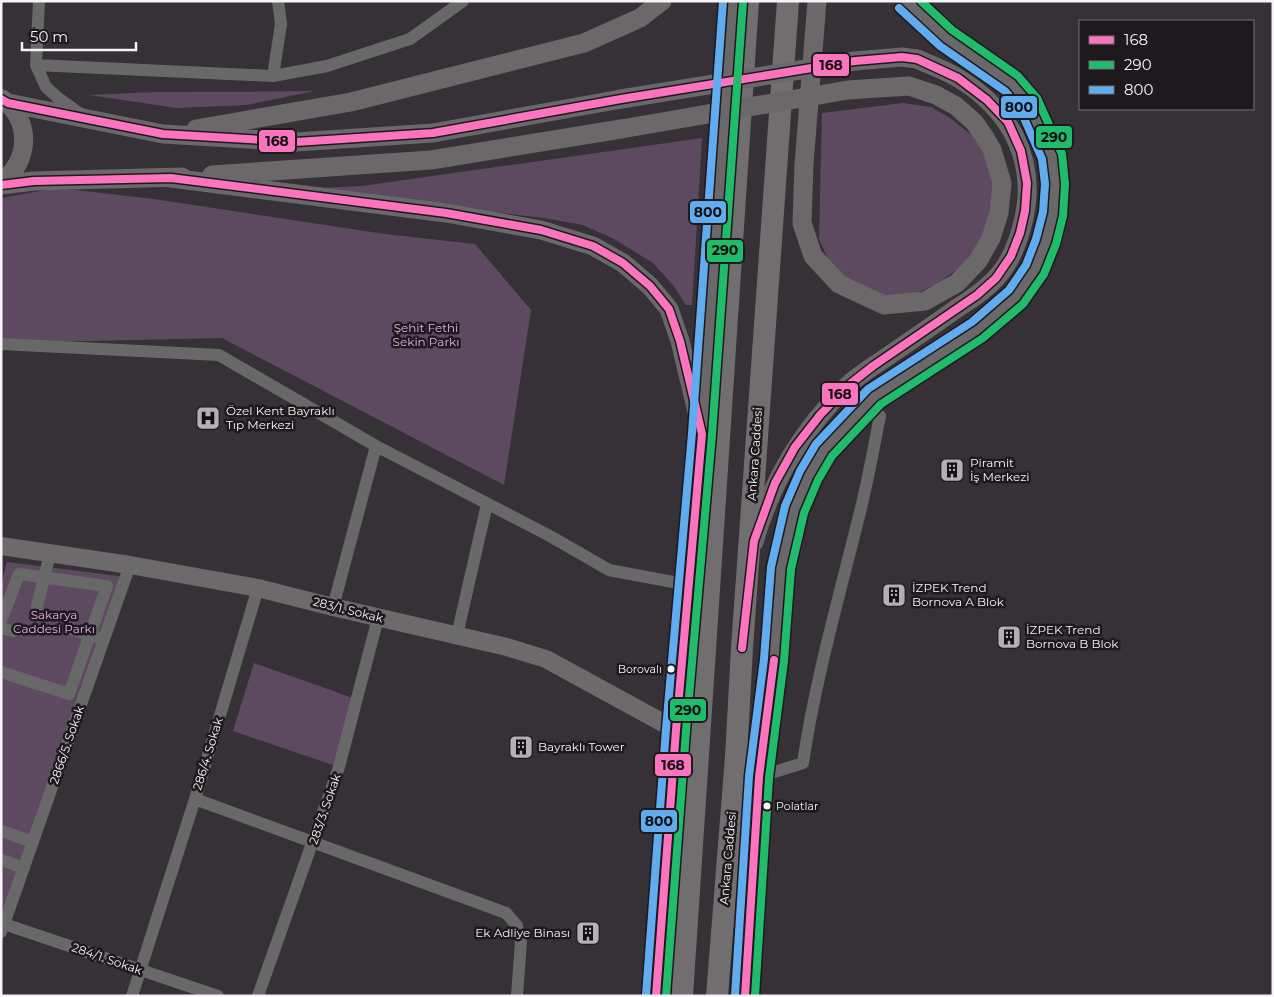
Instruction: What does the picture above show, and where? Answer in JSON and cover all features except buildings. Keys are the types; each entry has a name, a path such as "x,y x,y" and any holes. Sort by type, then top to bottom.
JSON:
{"highway":[{"path":"682,996 748,1"},
{"name":"Ankara Caddesi","path":"717,996 736,757 788,1"}],"main road":[{"path":"163,134 351,102 584,44 640,18 662,1"},
{"path":"656,996 676,730 702,434 733,1"},
{"path":"1,184 34,181 171,178 431,160 621,129 848,90 909,86 936,95 956,106 974,122 992,150 1002,183 999,213 991,238 978,261 956,283 924,301 884,304 839,284 813,256 802,223 804,164 817,1"},
{"path":"745,996 759,777 774,660 781,568 794,510 809,475 824,450 846,424 875,396 978,330 1016,297 1035,270 1046,242 1053,214 1055,184 1052,156 1029,104 1012,84 946,38 906,1"},
{"path":"5,101 163,134 296,142 432,133 856,60 902,57 917,59 958,78 987,100 1008,122 1021,151 1027,183 1025,211 1020,233 1011,256 996,278 977,295 873,366 850,384 820,415 796,447 775,484 754,541 742,648"},
{"path":"1,184 17,167 22,154 24,140 17,114 5,101"},
{"path":"171,178 446,214 541,230 593,246 622,263 650,286 668,309 680,342 702,434"}],"street":[{"path":"39,1 36,65 46,87 89,119"},
{"path":"273,76 281,24 278,1"},
{"path":"36,65 273,76 327,66 410,39 463,1"},
{"path":"1,344 219,355 376,446 550,536 609,570 689,585"},
{"path":"759,777 803,762 806,738 837,597 858,519 880,416"},
{"path":"333,607 376,446"},
{"path":"457,635 487,504"},
{"name":"283/1. Sokak","path":"1,546 130,565 258,588 378,618 507,647 546,660 676,730"},
{"path":"37,606 50,554"},
{"name":"2866/5. Sokak","path":"3,928 130,565"},
{"path":"1,621 19,574 107,586 69,694 1,672"},
{"name":"286/4. Sokak","path":"258,588 195,799 506,913 516,926 521,941 517,996"},
{"name":"283/3. Sokak","path":"258,996 339,767 378,618"},
{"path":"72,629 104,640"},
{"path":"132,996 139,969 195,799"},
{"path":"1,831 33,842"},
{"path":"1,860 24,868"},
{"name":"284/1. Sokak","path":"3,928 139,969 218,996"}],"green space":[{"path":"315,91 247,105 177,108 89,95 158,92"},
{"path":"903,103 931,107 950,118 974,137 994,175 994,203 981,239 967,263 935,285 909,296 884,296 842,276 829,261 819,239 822,113"},
{"path":"702,138 692,305 686,305 673,285 653,263 614,239 583,225 544,218 294,189 362,186"},
{"name":"Şehit Fethi Sekin Parkı","path":"57,188 154,199 385,234 475,244 531,310 504,485 222,338 1,343 1,198"},
{"name":"Sakarya Caddesi Parkı","path":"7,562 126,577 1,931 1,585"},
{"path":"254,663 353,698 339,767 233,731"}],"transit line":[{"name":"800","path":"646,995 666,729 692,433 723,1"},
{"name":"290","path":"755,996 769,778 784,661 791,569 804,513 818,480 832,456 881,404 983,338 1023,304 1044,274 1056,244 1063,216 1065,184 1062,154 1037,98 1018,76 952,30 921,1"},
{"name":"290","path":"666,996 686,731 712,435 743,2"},
{"name":"800","path":"735,995 749,776 764,659 771,567 785,506 800,471 816,444 868,389 972,322 1009,290 1026,265 1036,239 1043,212 1045,184 1042,159 1020,109 1005,91 940,46 899,8"},
{"name":"168","path":"1,99 8,103 163,134 296,142 433,133 621,99 855,61 902,57 917,59 958,78 987,100 1008,122 1021,151 1027,183 1025,211 1020,233 1011,256 996,278 977,295 873,366 850,384 820,415 795,447 775,483 754,541 742,648"},
{"name":"168","path":"1,185 34,181 171,178 446,213 541,230 593,246 623,263 650,286 669,309 680,341 702,434 676,730 656,996"},
{"name":"168","path":"745,996 759,777 774,660"}],"place":[{"name":"Özel Kent Bayraklı Tıp Merkezi","path":"208,418"},
{"name":"Piramit İş Merkezi","path":"952,470"},
{"name":"İZPEK Trend Bornova A Blok","path":"894,595"},
{"name":"İZPEK Trend Bornova B Blok","path":"1009,637"},
{"name":"Borovalı","path":"671,669"},
{"name":"Bayraklı Tower","path":"521,747"},
{"name":"Polatlar","path":"767,806"},
{"name":"Ek Adliye Binası","path":"588,933"}]}
